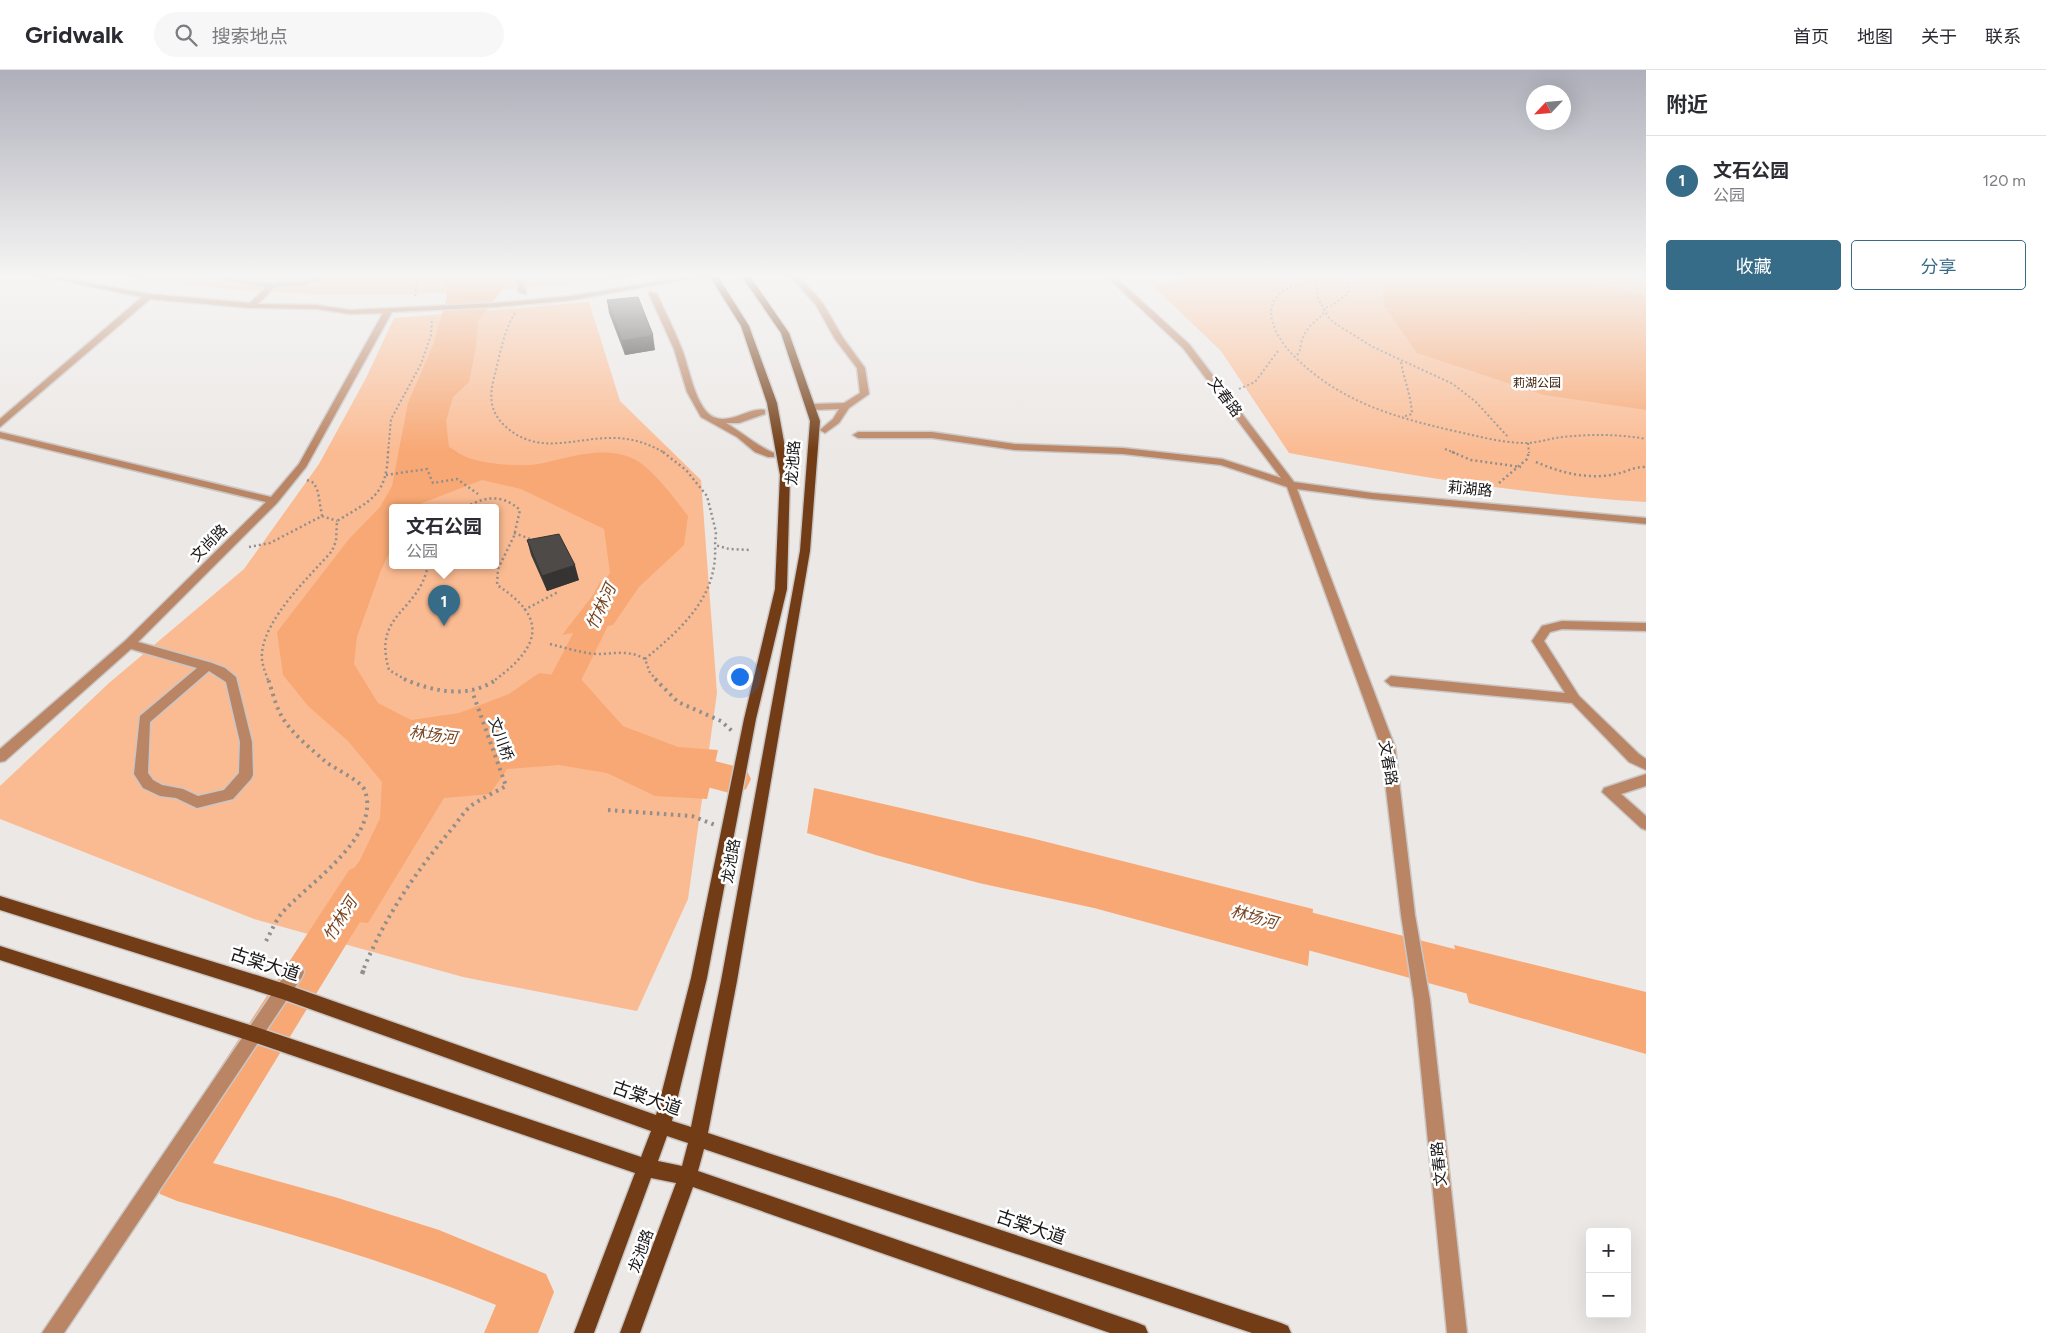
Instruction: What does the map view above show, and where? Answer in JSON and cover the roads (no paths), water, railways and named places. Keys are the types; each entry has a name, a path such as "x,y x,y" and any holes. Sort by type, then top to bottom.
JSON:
{"main road":[{"name":"龙池路","path":"584,1333 662,1126 699,978 750,719 781,589 785,475 772,403 748,334"},
{"name":"龙池路","path":"630,1333 688,1176 698,1138 729,981 805,551 814,421 785,334"},
{"name":"古棠大道","path":"0,903 282,991 662,1126 1281,1333"},
{"path":"0,953 253,1034 646,1168 688,1176 1138,1333"}],"street":[{"path":"0,424 104,334"},
{"name":"文尚路","path":"0,757 130,644 273,502 303,465 375,334"},
{"path":"671,334 678,349 691,392 704,415 740,435 758,450 771,454"},
{"path":"825,430 836,421 846,406 865,394 861,368 836,334"},
{"name":"文春路","path":"1173,334 1186,346 1291,485 1388,747 1408,915 1422,1000 1457,1333"},
{"path":"814,407 846,406"},
{"path":"717,421 739,420 762,412"},
{"path":"0,435 243,492 273,502"},
{"name":"莉湖路","path":"858,435 932,435 1016,447 1143,453 1222,462 1291,485 1372,496 1646,521"},
{"path":"1646,627 1562,626 1546,629 1538,641 1575,699 1634,758 1646,765"},
{"path":"130,644 208,666 221,671 232,680 246,742 246,775 228,795 198,802 178,793 160,790 148,784 141,774 144,720 182,685 208,666"},
{"path":"1391,681 1575,699"},
{"path":"1646,780 1609,792 1646,824"},
{"path":"52,1333 296,972"}],"water":[{"path":"436,334 477,334 469,382 453,397 446,421 449,447 464,456 476,460 513,465 538,464 597,453 621,454 632,458 640,462 655,476 688,516 684,545 639,587 613,625 562,635 610,573 604,529 521,489 482,480 421,504 389,504 389,553 381,570 357,637 354,664 378,703 411,720 459,713 509,694 539,673 580,678 623,726 678,747 718,750 707,799 655,796 607,773 559,765 507,769 490,794 444,798 368,923 318,918 360,860 380,818 382,782 348,741 308,706 283,675 277,632 349,539 380,507 392,486 408,403"},
{"path":"1404,334 1646,334 1646,410 1544,395 1417,353"},
{"path":"814,788 1031,838 1313,909 1308,966 1094,908 979,883 876,855 807,833"},
{"path":"1454,945 1646,992 1646,1054 1469,1003"}],"waterway":[{"name":"竹林河","path":"535,707 557,696 611,589"},
{"name":"林场河","path":"668,763 733,779"},
{"name":"竹林河","path":"363,882 177,1177 338,1223 439,1256 528,1292 511,1333"},
{"name":"林场河","path":"1267,920 1505,983"}],"place":[{"name":"文石公园","path":"444,626"}],"park label":[{"name":"莉湖公园","path":"1537,383"}]}
